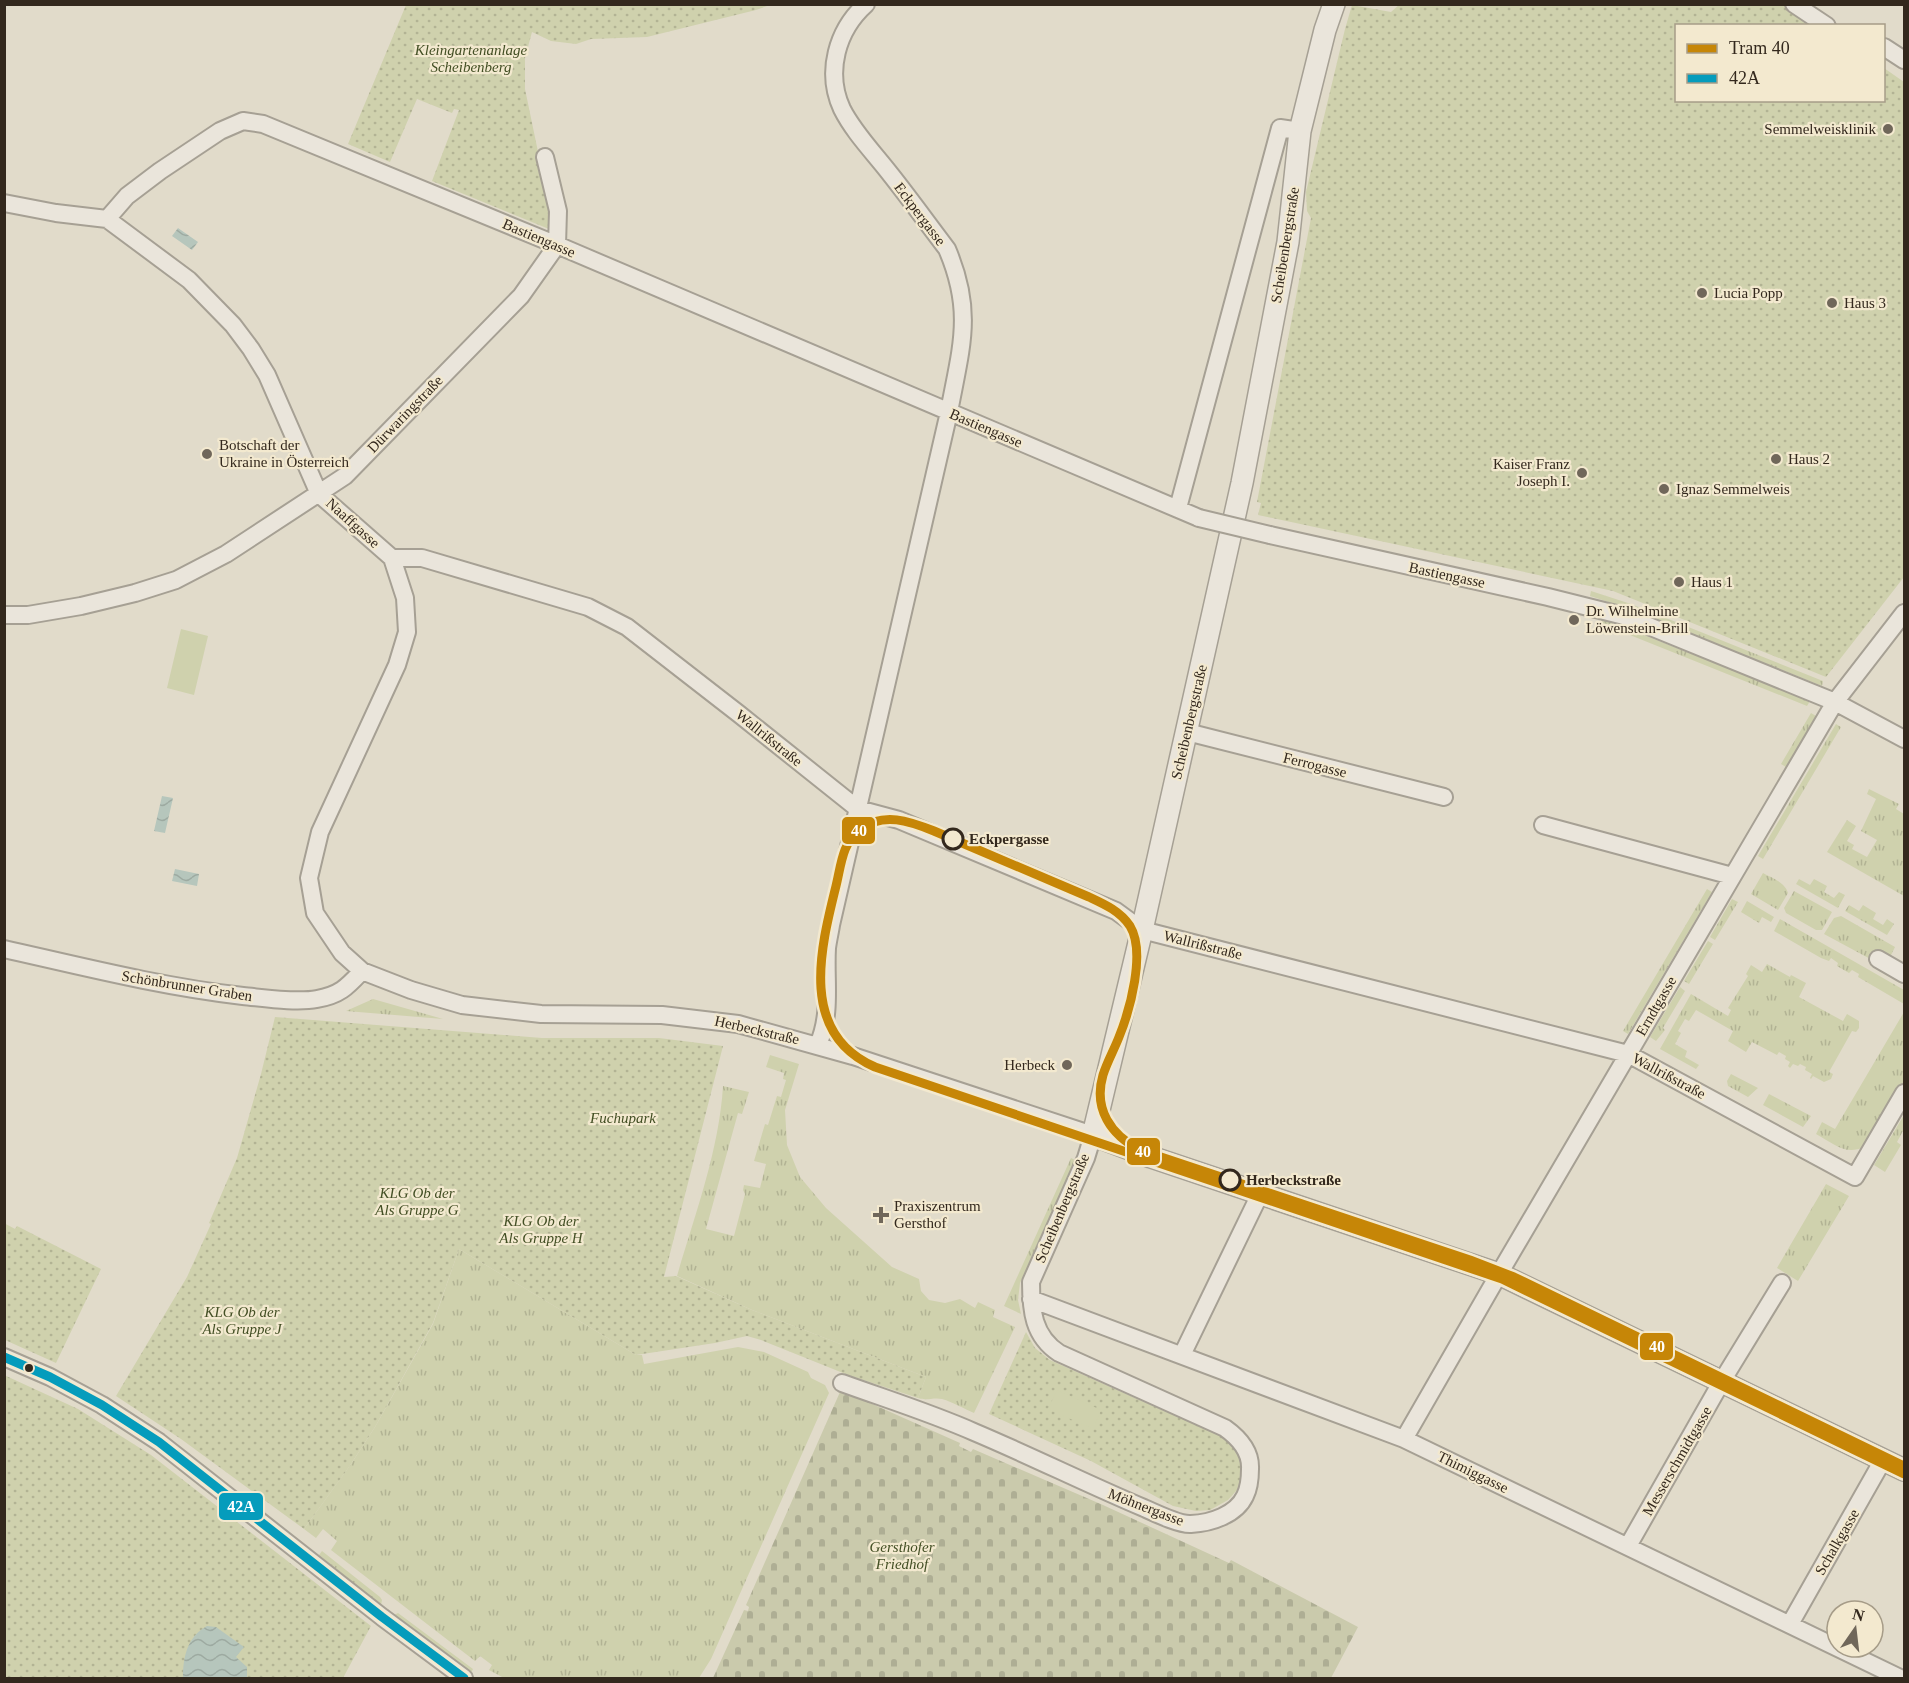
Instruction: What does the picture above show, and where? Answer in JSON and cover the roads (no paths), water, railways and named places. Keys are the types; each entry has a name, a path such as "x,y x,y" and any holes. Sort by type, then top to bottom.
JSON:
{"street":[{"name":"Eckpergasse","path":"818,1045 823,1033 828,999 827,948 831,925 949,412 963,341 964,318 961,291 956,270 947,249 851,124 838,97 834,74 840,40 855,14 866,4"},
{"name":"Scheibenbergstraße","path":"1031,1299 1031,1282 1086,1158 1142,930 1242,483 1288,242 1300,131 1325,30 1334,4"},
{"path":"1794,4 1824,24"},
{"path":"1885,48 1905,60"},
{"name":"Bastiengasse","path":"107,219 135,190 212,136 243,121 253,122 298,138 557,245 1199,518 1624,616 1835,702 1905,739"},
{"name":"Scheibenbergstraße","path":"1178,508 1280,128 1300,131"},
{"path":"545,158 558,211 557,245"},
{"name":"Naaffgasse","path":"4,203 56,213 107,219 189,280 233,325 267,375 319,494 392,558 405,598 407,632 397,665 320,832 309,878 315,913 342,953 362,970"},
{"name":"Dürwaringstraße","path":"4,615 28,615 81,606 176,580 226,554 319,494 345,476 521,296 557,245"},
{"name":"Wallrißstraße","path":"392,558 422,558 588,607 627,627 858,809 899,820 1094,902 1126,917 1142,930 1628,1054 1855,1177 1905,1094"},
{"name":"Erndtgasse","path":"1404,1439 1835,702 1905,614"},
{"name":"Ferrogasse","path":"1187,732 1444,797"},
{"path":"1543,825 1732,876"},
{"name":"Schönbrunner Graben","path":"4,949 158,983 202,991 273,999 316,999 326,996 344,990 362,970"},
{"path":"1878,959 1905,974"},
{"name":"Herbeckstraße","path":"362,970 411,990 462,1005 541,1014 663,1015 715,1020 818,1045 1092,1135 1499,1274 1905,1470"},
{"path":"1182,1355 1260,1194"},
{"name":"Messerschmidtgasse","path":"1628,1546 1782,1283"},
{"name":"Thimiggasse","path":"1031,1299 1404,1439 1900,1678"},
{"name":"Möhnergasse","path":"842,1383 973,1431 1113,1495 1189,1524 1222,1518 1238,1506 1245,1496 1250,1479 1250,1464 1245,1449 1235,1435 1226,1428 1050,1347 1038,1330 1031,1299"},
{"path":"4,1357 102,1405 159,1442 382,1617 464,1678"},
{"name":"Schalkgasse","path":"1790,1624 1883,1460"}],"water":[{"path":"178,228 198,242 192,250 172,236"},
{"path":"162,796 173,798 165,833 154,831"},
{"path":"175,869 199,874 197,886 172,881"},
{"path":"207,1626 216,1627 244,1647 236,1657 247,1667 247,1678 183,1678 188,1648 195,1636"}],"tram line":[{"name":"40","path":"1904,1466 1514,1277 1470,1260 1140,1150 1113,1129 1107,1120 1100,1099 1103,1075 1123,1026 1135,981 1137,951 1135,937 1126,921 1111,909 1089,897 906,821 887,820 869,824 860,829 849,841 841,863 825,937 821,963 821,988 825,1012 835,1034 851,1052 875,1067 1502,1279 1904,1474"}],"place":[{"name":"Semmelweisklinik","path":"1888,129"},
{"name":"Lucia Popp","path":"1702,293"},
{"name":"Haus 3","path":"1832,303"},
{"name":"Botschaft der Ukraine in Österreich","path":"207,454"},
{"name":"Haus 2","path":"1776,459"},
{"name":"Kaiser Franz Joseph I.","path":"1582,473"},
{"name":"Ignaz Semmelweis","path":"1664,489"},
{"name":"Haus 1","path":"1679,582"},
{"name":"Dr. Wilhelmine Löwenstein-Brill","path":"1574,620"},
{"name":"Eckpergasse","path":"953,839"},
{"name":"Herbeck","path":"1067,1065"},
{"name":"Herbeckstraße","path":"1230,1180"},
{"name":"Praxiszentrum Gersthof","path":"881,1215"}],"park label":[{"name":"Kleingartenanlage Scheibenberg","path":"471,58"},
{"name":"Fuchupark","path":"623,1118"},
{"name":"KLG Ob der Als Gruppe G","path":"417,1202"},
{"name":"KLG Ob der Als Gruppe H","path":"541,1230"},
{"name":"KLG Ob der Als Gruppe J","path":"242,1320"},
{"name":"Gersthofer Friedhof","path":"902,1556"}]}
